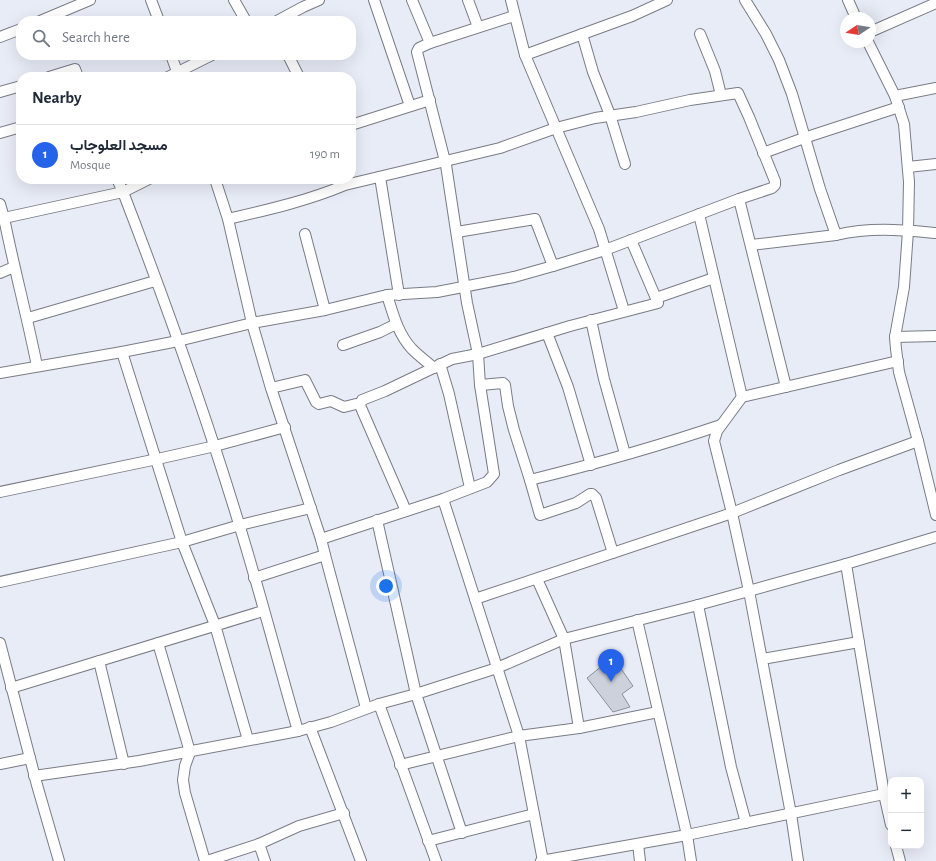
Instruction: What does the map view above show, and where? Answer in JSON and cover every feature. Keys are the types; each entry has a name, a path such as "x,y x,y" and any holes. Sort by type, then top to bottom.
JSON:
{"street":[{"path":"52,16 90,0"},
{"path":"151,0 157,16"},
{"path":"234,0 243,16"},
{"path":"284,16 301,3 319,0"},
{"path":"374,0 410,106"},
{"path":"412,0 430,43"},
{"path":"468,0 478,28"},
{"path":"510,0 525,55 599,229 624,311"},
{"path":"525,55 632,16 667,0"},
{"path":"745,0 766,34 779,60 792,94 804,138 836,235"},
{"path":"848,0 853,12"},
{"path":"876,29 936,3"},
{"path":"321,539 443,499 487,482 494,474 480,385 478,354 465,286 445,161 417,52 418,48 430,43 514,16"},
{"path":"0,37 16,31"},
{"path":"582,34 593,72 610,115 625,164"},
{"path":"700,34 715,71 721,96"},
{"path":"871,48 895,96 904,124 908,167 908,231 904,287 895,336 898,361 936,515"},
{"path":"172,60 174,72"},
{"path":"182,72 203,60"},
{"path":"290,60 296,72"},
{"path":"65,72 75,69 76,72"},
{"path":"0,92 16,87"},
{"path":"895,96 936,88"},
{"path":"0,373 178,341 252,323 326,310 387,295 437,292 514,276 605,250 772,188 774,185 774,181 738,93 690,100 636,112 610,115 556,128 500,148 380,176 356,180"},
{"path":"356,123 430,100"},
{"path":"763,153 899,106"},
{"path":"0,132 16,128"},
{"path":"908,167 936,164"},
{"path":"380,176 399,295"},
{"path":"119,184 178,341 215,446 240,525 298,731"},
{"path":"4,218 122,192 139,184"},
{"path":"217,184 228,219 252,323 271,388 321,539 366,708"},
{"path":"228,219 280,207 327,192 341,184"},
{"path":"739,199 786,387"},
{"path":"0,204 14,267 28,318 37,366"},
{"path":"699,214 742,396"},
{"path":"457,232 535,218 553,266"},
{"path":"751,245 882,229 936,233"},
{"path":"305,234 326,310"},
{"path":"406,511 360,405 362,400 452,359 478,354 591,320 658,303 631,240"},
{"path":"0,273 14,267"},
{"path":"656,298 714,278"},
{"path":"28,318 155,281"},
{"path":"387,295 396,324 412,350 437,366 449,394 470,488"},
{"path":"591,320 604,379 625,454"},
{"path":"344,345 380,332 396,324"},
{"path":"547,333 568,387 591,465"},
{"path":"895,336 936,336"},
{"path":"122,352 182,542 215,625 248,740"},
{"path":"798,861 791,814 749,591 714,441 717,431 742,396 898,361"},
{"path":"271,388 305,380 316,402 319,404 331,400 344,407 356,404 360,405"},
{"path":"480,385 503,383 505,385 514,430 540,515 576,503 592,494 596,498 613,553"},
{"path":"530,480 662,445 722,425"},
{"path":"0,492 215,446 285,427"},
{"path":"475,600 732,513 839,470 918,441"},
{"path":"443,499 519,736 542,861 687,836 884,794"},
{"path":"0,582 182,542 240,525 311,508"},
{"path":"377,520 416,694 462,833"},
{"path":"34,776 124,764 298,731 331,722 366,708 416,694 497,668 564,639 698,605 846,564 936,537"},
{"path":"254,578 325,555"},
{"path":"846,564 888,813"},
{"path":"537,579 564,639 579,728"},
{"path":"698,605 731,767 746,823"},
{"path":"11,688 263,610"},
{"path":"637,620 687,836 691,861"},
{"path":"762,659 859,642"},
{"path":"158,643 190,752 184,780 185,793 206,861 259,844 299,826 344,813"},
{"path":"0,645 4,677 11,688 34,776 59,861"},
{"path":"99,662 124,764"},
{"path":"379,704 436,861"},
{"path":"400,765 519,736 579,728 658,712"},
{"path":"310,727 361,861"},
{"path":"0,764 30,758"},
{"path":"428,841 534,814"},
{"path":"259,844 265,861"},
{"path":"638,844 640,861"},
{"path":"897,849 900,861"}],"building":[{"path":"613,657 633,686 622,694 630,707 613,712 587,678"}],"place":[{"name":"مسجد العلوجاب","path":"611,682"}]}
